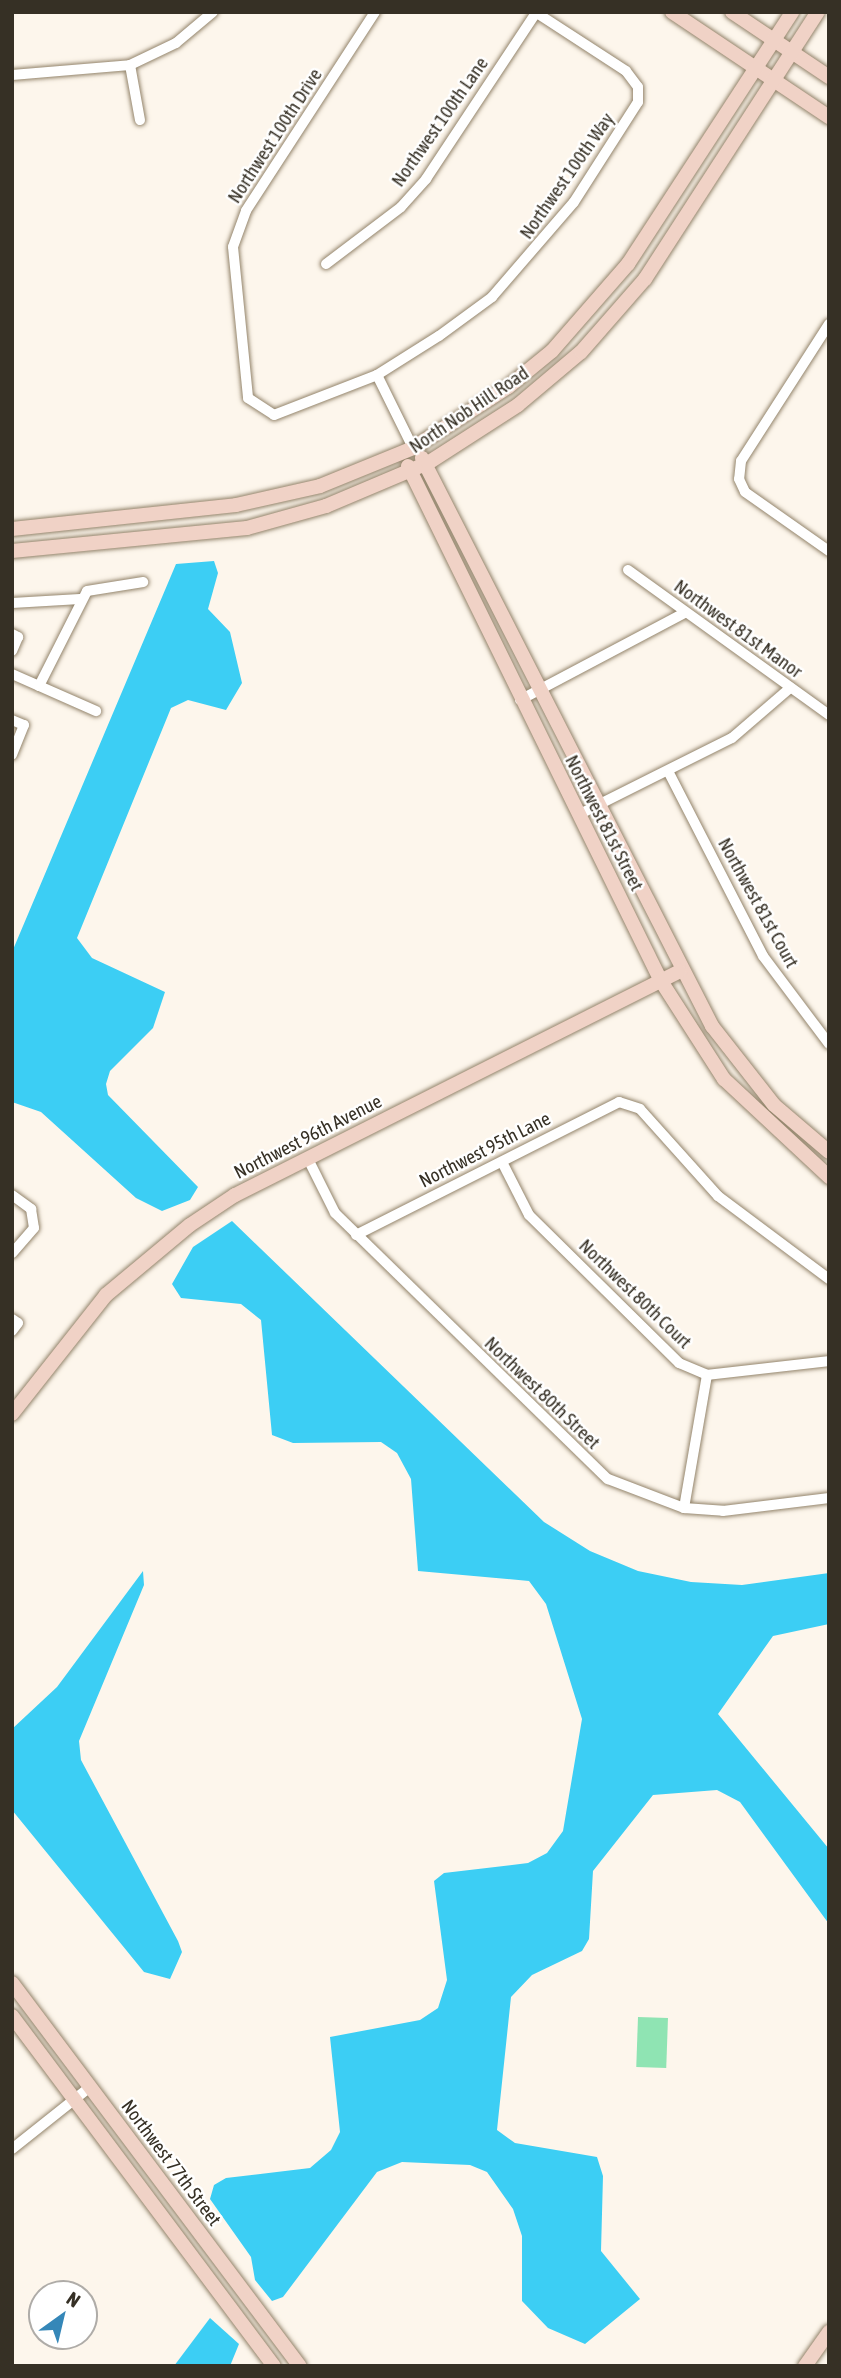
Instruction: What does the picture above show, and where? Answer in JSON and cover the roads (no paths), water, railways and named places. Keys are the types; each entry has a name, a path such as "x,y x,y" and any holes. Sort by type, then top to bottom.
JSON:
{"street":[{"path":"12,75 130,65 177,43 212,12"},
{"name":"Northwest 100th Drive","path":"257,409 248,398 233,247 238,228 375,12"},
{"name":"Northwest 100th Way","path":"257,409 274,415 377,376 492,296 540,247 638,103 638,87 626,71 536,12"},
{"name":"Northwest 100th Lane","path":"326,264 401,207 426,179 536,12"},
{"path":"672,12 829,117"},
{"path":"732,12 829,77"},
{"name":"North Nob Hill Road","path":"12,529 236,505 320,486 413,448 508,387 593,308 792,12"},
{"name":"North Nob Hill Road","path":"12,551 247,528 407,473 428,463 519,405 610,322 818,12"},
{"path":"130,65 140,120"},
{"path":"829,324 741,461 739,479 745,492 829,551"},
{"name":"Northwest 81st Street","path":"377,376 413,448 428,463 680,971 740,1065 829,1152"},
{"path":"407,473 413,448"},
{"name":"Northwest 81st Street","path":"407,473 661,981 724,1079 829,1177"},
{"name":"Northwest 81st Manor","path":"628,570 684,613 829,715"},
{"path":"39,686 80,599 95,587 143,582"},
{"path":"12,603 80,599"},
{"path":"520,700 684,613"},
{"path":"12,634 19,637 12,652"},
{"path":"12,674 96,711"},
{"path":"578,815 668,771 763,718 789,688"},
{"path":"12,720 24,725 12,755"},
{"name":"Northwest 81st Court","path":"668,771 763,956 829,1044"},
{"name":"Northwest 96th Avenue","path":"12,1414 70,1335 146,1259 235,1195 680,971"},
{"name":"Northwest 95th Lane","path":"356,1235 619,1102 630,1103 718,1196 829,1279"},
{"name":"Northwest 80th Street","path":"308,1159 335,1213 581,1458 638,1495 684,1508 723,1511 829,1498"},
{"name":"Northwest 80th Court","path":"502,1162 529,1215 679,1363 707,1375"},
{"path":"12,1195 31,1209 34,1228 14,1249"},
{"path":"12,1319 18,1323 12,1331"},
{"path":"684,1508 707,1375 829,1361"},
{"name":"Northwest 77th Street","path":"12,1983 300,2366"},
{"name":"Northwest 77th Street","path":"12,2016 274,2366"},
{"path":"12,2149 90,2087"},
{"path":"805,2366 829,2332"}],"water":[{"path":"214,561 218,573 208,609 230,632 242,683 226,710 188,700 171,708 77,938 92,958 165,992 153,1028 110,1071 106,1084 108,1095 198,1187 190,1200 162,1211 136,1198 41,1112 12,1102 12,952 176,564"},
{"path":"232,1221 544,1522 590,1551 638,1571 691,1582 742,1585 829,1573 829,1624 773,1636 718,1714 829,1849 829,1924 740,1802 717,1790 653,1795 593,1871 589,1939 582,1951 532,1975 511,1997 497,2130 515,2143 597,2157 603,2176 601,2251 640,2299 585,2344 548,2328 522,2301 522,2236 513,2209 487,2172 470,2165 402,2162 377,2172 283,2297 272,2301 255,2280 251,2257 210,2199 214,2185 226,2178 310,2168 331,2150 340,2132 330,2037 420,2020 438,2008 447,1980 434,1881 444,1873 528,1863 547,1853 563,1831 582,1719 546,1604 529,1581 418,1571 411,1479 397,1453 381,1442 293,1443 272,1435 261,1320 241,1304 181,1298 172,1284 193,1247"},
{"path":"143,1571 144,1585 79,1741 81,1760 178,1941 182,1952 170,1979 144,1972 12,1810 12,1729 57,1687"},
{"path":"210,2318 239,2344 230,2366 174,2366"}]}
